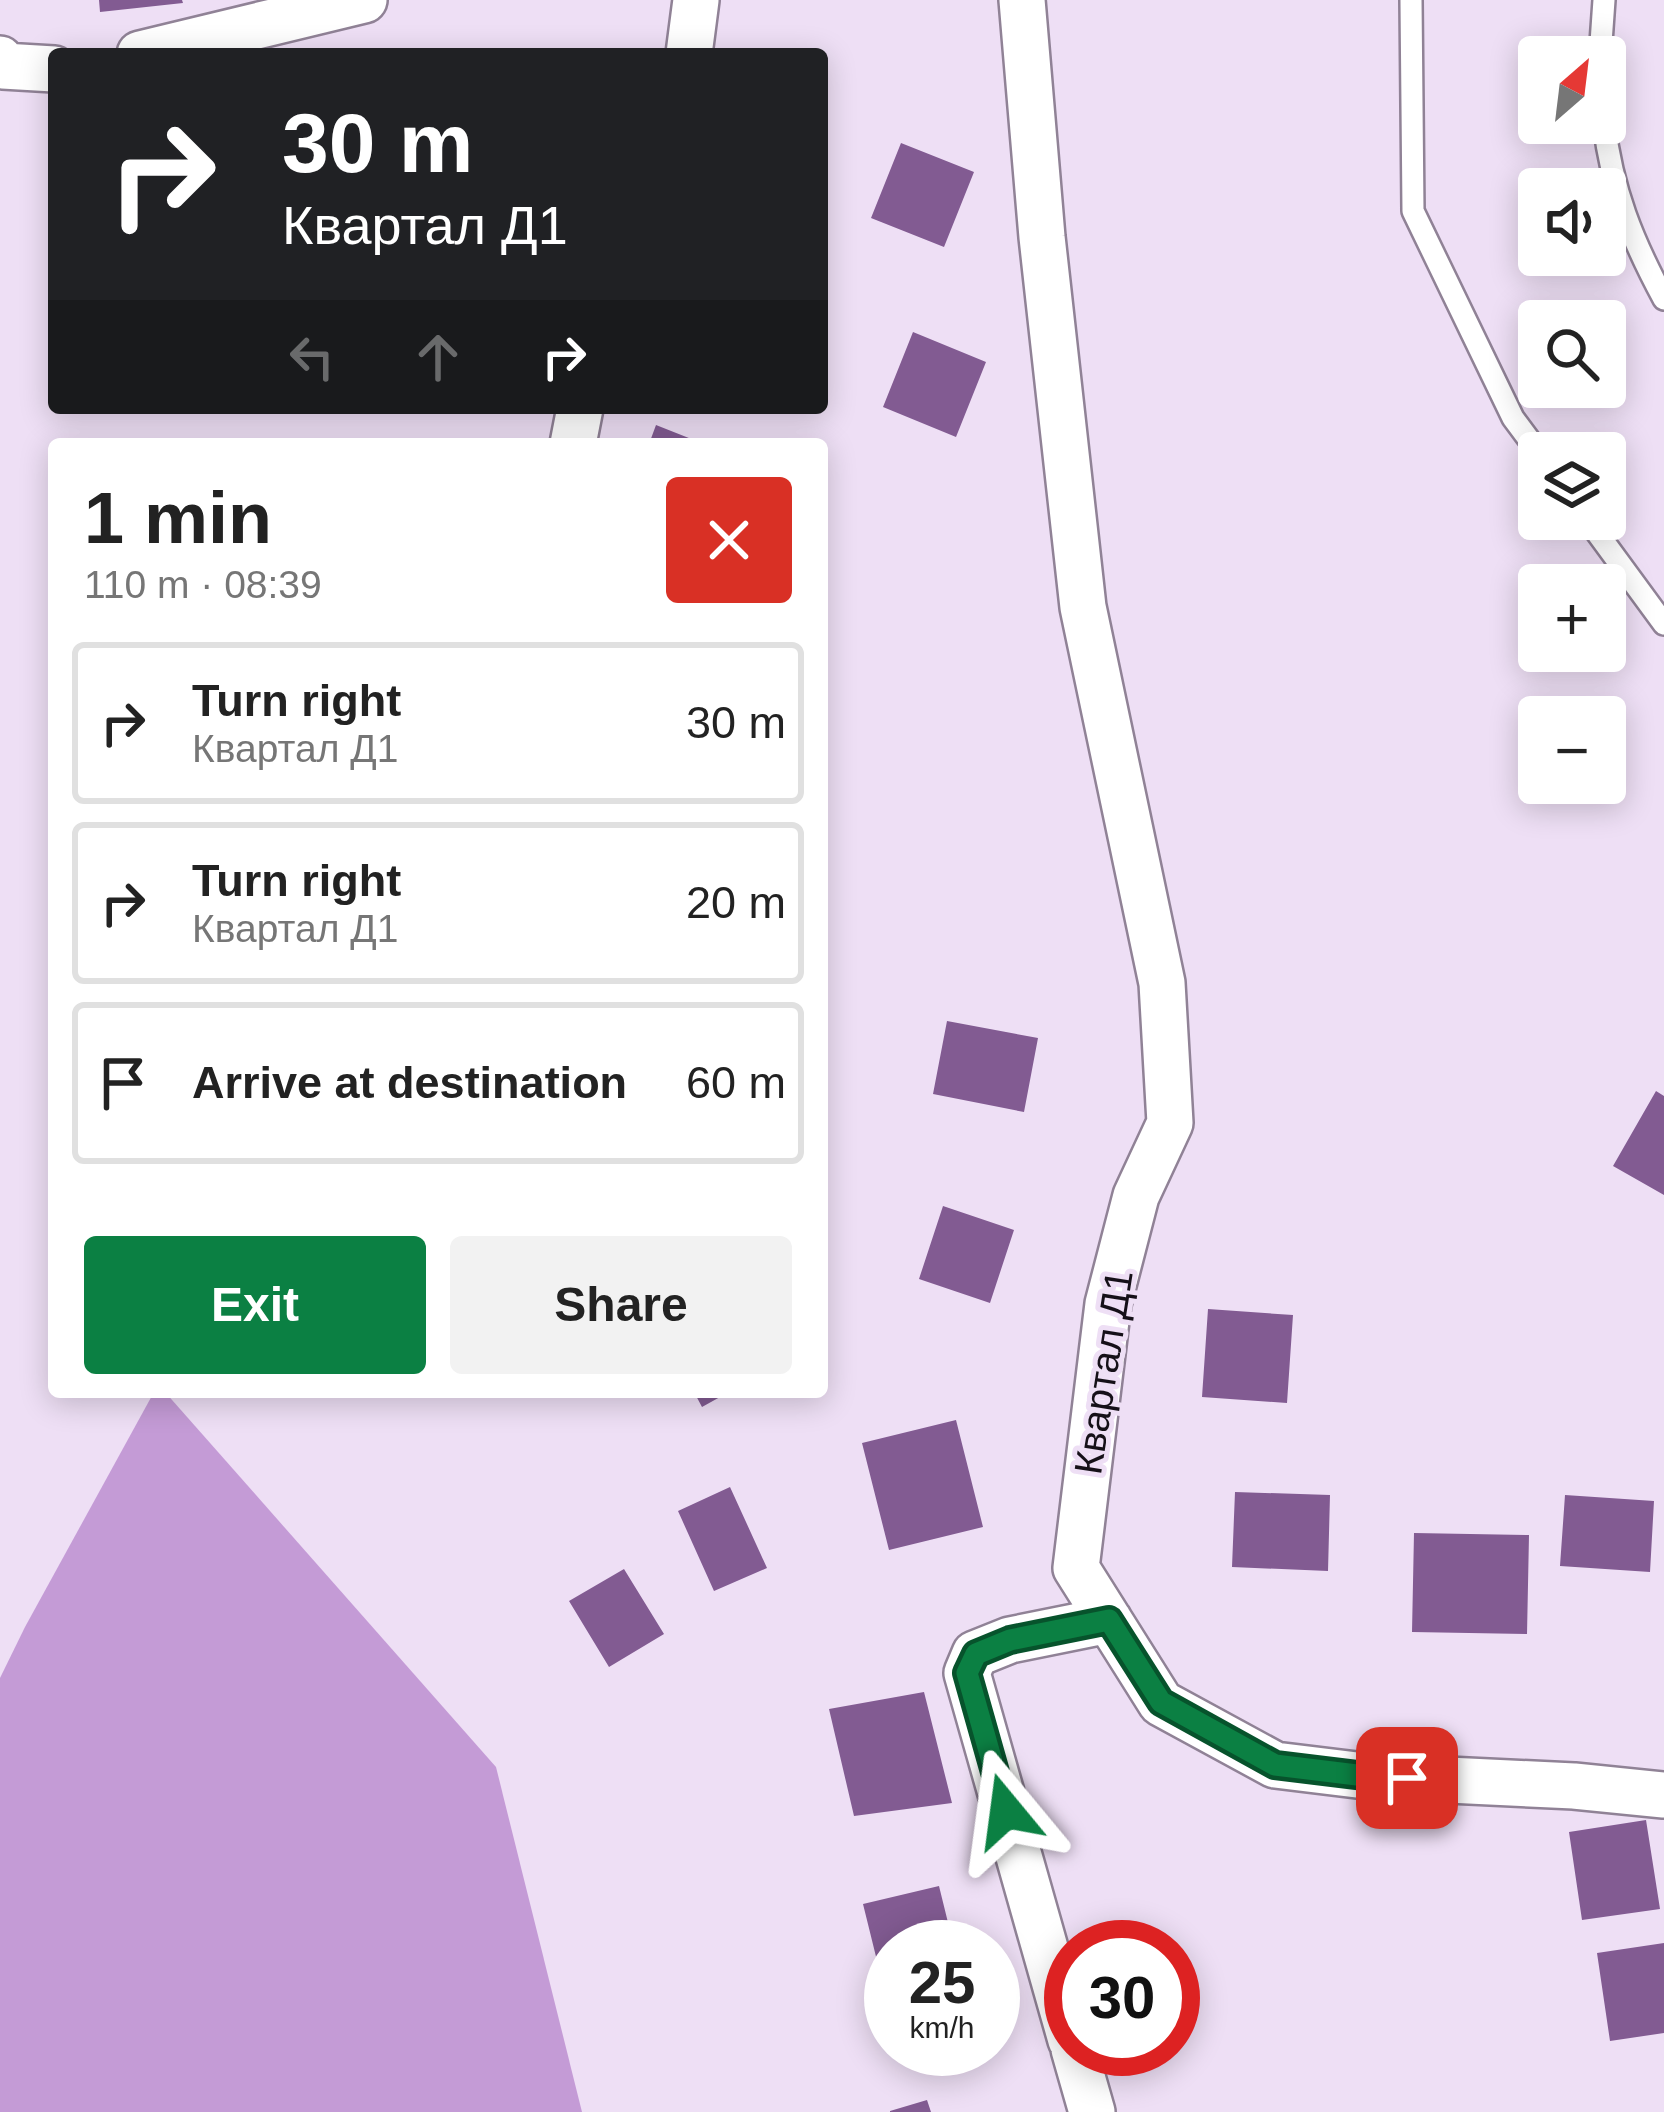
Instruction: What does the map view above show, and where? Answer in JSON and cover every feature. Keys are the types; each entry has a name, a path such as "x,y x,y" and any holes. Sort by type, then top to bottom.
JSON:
{"street":[{"path":"165,48 364,0"},
{"path":"690,48 696,0"},
{"name":"Квартал Д1","path":"1022,0 1042,237 1084,607 1162,983 1170,1124 1136,1196 1108,1304 1076,1568 1161,1702 1275,1765 1365,1776 1664,1795"},
{"path":"0,58 3,66 48,69"},
{"path":"1044,1945 967,1673 976,1654 1010,1640 1109,1620"},
{"path":"1081,2076 1091,2112"}],"lane":[{"path":"1411,0 1413,211 1523,432"},
{"path":"1601,36 1604,0"},
{"path":"1607,144 1636,248 1664,299"},
{"path":"1602,540 1664,624"}],"shaded area":[{"path":"151,1398 170,1398 496,1767 582,2112 0,2112 0,1678"}],"building":[{"path":"99,0 182,0 183,3 100,12"},
{"path":"901,143 974,172 944,247 871,218"},
{"path":"913,332 986,362 956,437 883,407"},
{"path":"656,425 689,438 651,438"},
{"path":"947,1021 1038,1038 1024,1112 933,1094"},
{"path":"1656,1091 1664,1096 1664,1195 1613,1166"},
{"path":"943,1206 1014,1230 990,1303 919,1279"},
{"path":"1208,1309 1293,1315 1287,1403 1202,1397"},
{"path":"697,1398 718,1398 702,1407"},
{"path":"956,1420 983,1527 889,1550 862,1443"},
{"path":"730,1487 767,1568 714,1591 678,1511"},
{"path":"1235,1492 1330,1495 1328,1571 1232,1567"},
{"path":"1565,1495 1654,1501 1650,1572 1560,1566"},
{"path":"1414,1533 1529,1535 1527,1634 1412,1632"},
{"path":"624,1569 664,1634 609,1667 569,1601"},
{"path":"924,1692 952,1803 854,1816 829,1709"},
{"path":"1646,1820 1660,1909 1582,1920 1569,1832"},
{"path":"939,1886 947,1920 867,1920 863,1904"},
{"path":"1664,1943 1664,2033 1610,2041 1597,1953"},
{"path":"927,2100 931,2112 890,2112 890,2111"}],"route":[{"path":"1006,1811 967,1673 976,1654 1010,1640 1109,1620 1161,1702 1275,1765 1407,1778"}]}
